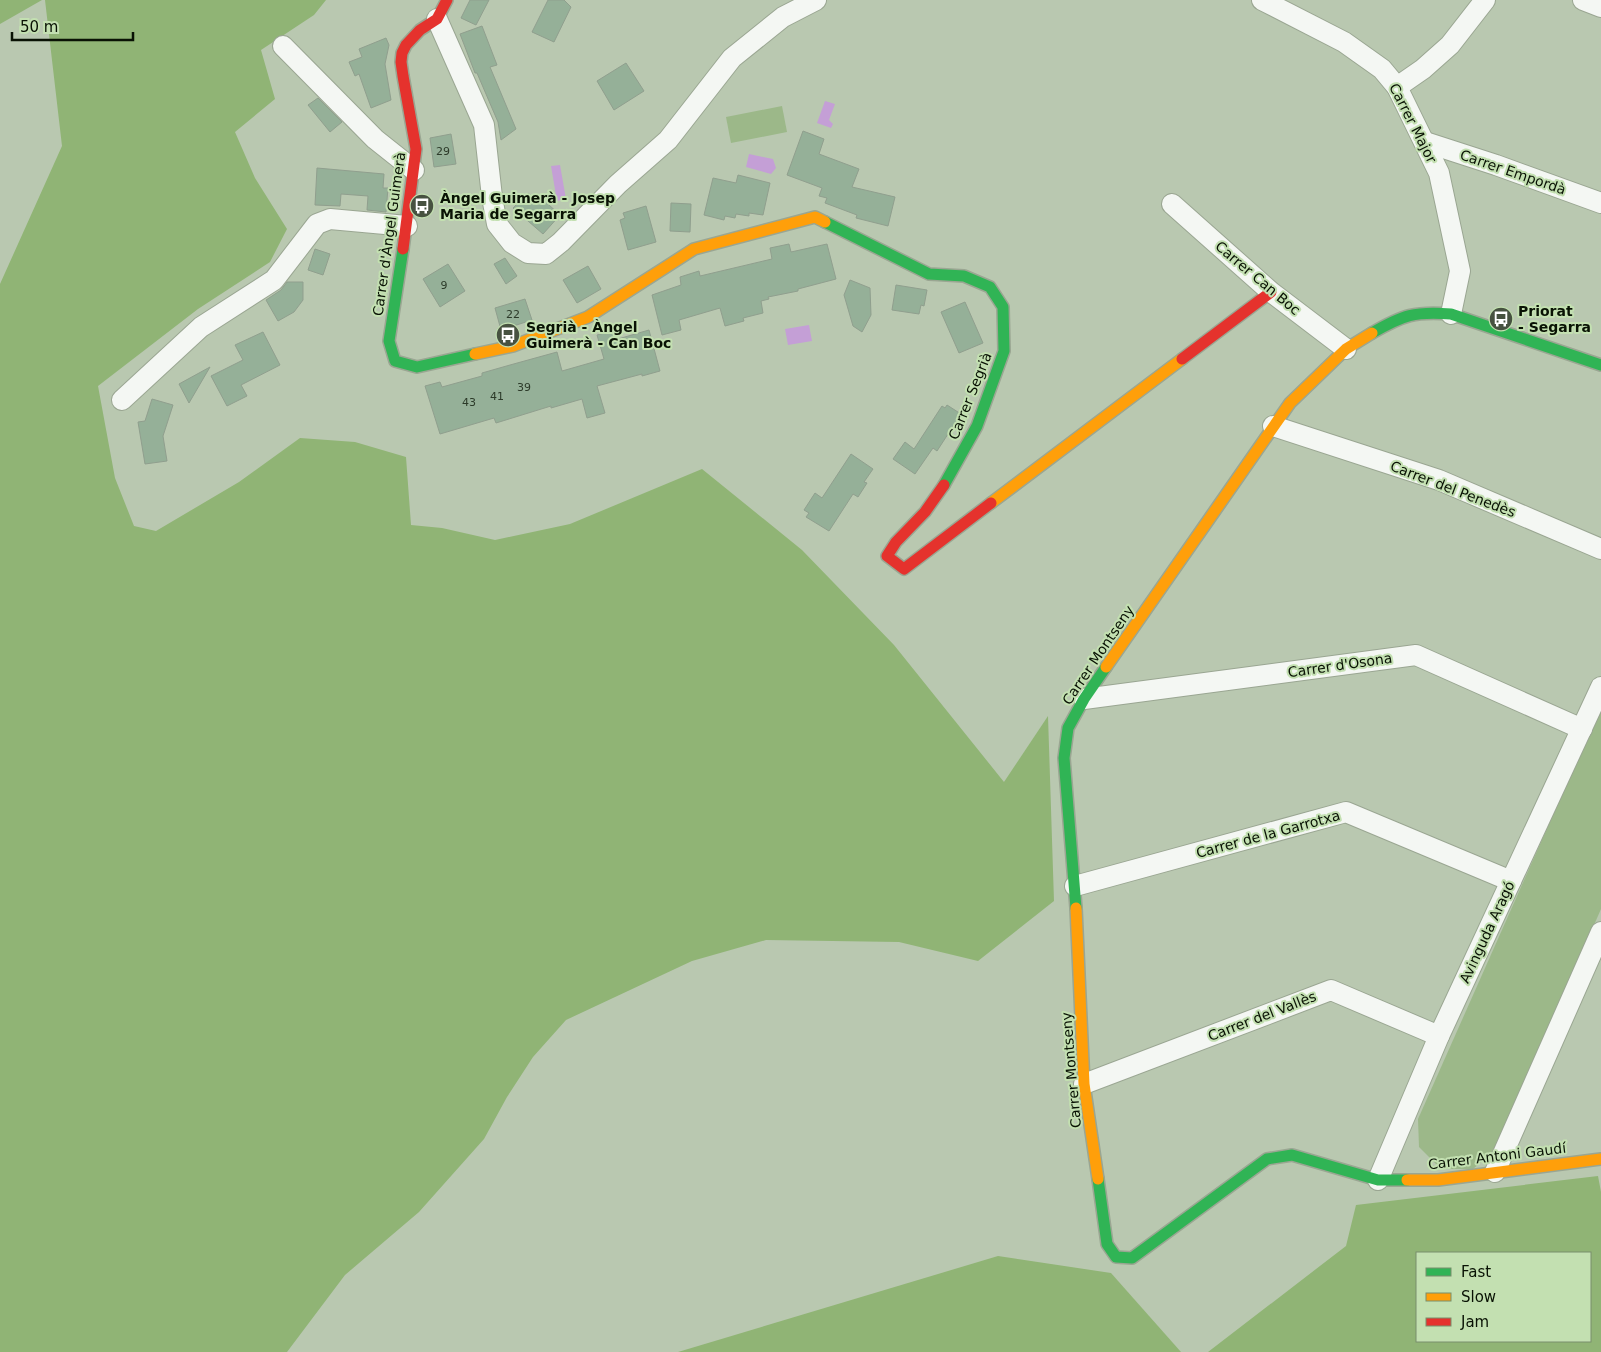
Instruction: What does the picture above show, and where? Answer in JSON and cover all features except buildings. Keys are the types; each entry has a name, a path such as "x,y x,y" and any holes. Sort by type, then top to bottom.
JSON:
{"street":[{"name":"Carrer d'Àngel Guimerà","path":"389,341 407,226 416,149 403,76 402,53 406,45 420,30 437,19 448,0"},
{"path":"437,19 484,125 492,197 498,224 512,243 528,253 546,254 561,242 618,184 668,140 732,58 783,17 816,0"},
{"name":"Carrer Major","path":"1262,0 1344,42 1382,69 1397,87 1425,142 1438,173 1460,271 1451,314"},
{"path":"1397,87 1423,69 1450,45 1486,0"},
{"path":"1583,0 1601,7"},
{"path":"284,46 375,139 414,170"},
{"name":"Carrer Empordà","path":"1425,142 1496,165 1601,203"},
{"name":"Carrer Can Boc","path":"1172,204 1271,292 1346,349"},
{"name":"Carrer Segrià","path":"389,341 395,361 416,367 513,346 588,317 694,249 815,217 930,274 964,276 990,287 1003,307 1004,351 977,426 952,475 926,512 896,542 887,556 904,569 1271,292"},
{"path":"122,400 201,327 274,280 317,224 330,218 407,226"},
{"name":"Carrer Montseny","path":"1132,1258 1116,1257 1107,1244 1084,1084 1075,886 1064,758 1068,728 1084,699 1290,403 1346,349 1406,315 1430,312 1451,314 1601,365"},
{"name":"Carrer del Penedès","path":"1274,426 1439,480 1601,549"},
{"name":"Carrer d'Osona","path":"1084,699 1416,655 1582,729"},
{"name":"Avinguda Aragó","path":"1378,1180 1439,1036 1601,687"},
{"name":"Carrer de la Garrotxa","path":"1075,886 1346,812 1511,881"},
{"path":"1495,1172 1600,937"},
{"name":"Carrer del Vallès","path":"1084,1084 1331,990 1439,1036"},
{"name":"Carrer Antoni Gaudí","path":"1132,1258 1267,1159 1292,1154 1378,1180 1438,1180 1601,1159"}],"green space":[{"path":"0,0 42,0 0,24"},
{"path":"45,0 326,0 314,15 261,50 275,99 235,132 255,178 287,229 270,262 198,309 98,386 115,478 134,526 156,531 239,482 300,438 355,442 406,457 411,525 442,528 495,540 570,524 702,469 802,550 894,645 1004,782 1048,716 1054,901 978,961 899,942 766,940 692,961 566,1020 533,1057 507,1097 484,1139 419,1212 345,1275 287,1352 0,1352 0,284 62,146"},
{"path":"782,106 787,132 731,143 726,117"},
{"path":"1601,707 1601,909 1496,1150 1473,1169 1441,1169 1419,1147 1418,1119"},
{"path":"1598,1176 1601,1192 1601,1352 1208,1352 1346,1246 1356,1205"},
{"path":"998,1256 1111,1273 1181,1352 678,1352"}],"shaded area":[{"path":"825,101 835,104 829,120 833,124 831,128 817,123"},
{"path":"749,154 773,159 776,168 771,174 746,167"},
{"path":"560,165 566,199 557,201 551,166"},
{"path":"809,325 812,341 788,345 785,329"}],"traffic: fast":[{"path":"825,222 929,274 964,276 990,287 1003,307 1004,351 977,426 944,485"},
{"path":"403,249 389,341 395,361 417,367 475,354"},
{"path":"1372,333 1401,318 1428,313 1451,314 1601,365"},
{"path":"1076,908 1064,758 1068,728 1084,699 1106,667"},
{"path":"1098,1179 1107,1244 1116,1257 1132,1258 1267,1159 1292,1155 1378,1180 1407,1180"}],"traffic: slow":[{"path":"475,354 513,346 588,317 694,249 815,217 825,222"},
{"path":"1106,667 1290,403 1346,349 1372,333"},
{"path":"991,503 1182,359"},
{"path":"1076,908 1084,1084 1098,1179"},
{"path":"1407,1180 1438,1180 1601,1159"}],"traffic: jam":[{"path":"403,249 416,149 403,76 402,53 406,45 420,30 437,19 447,0"},
{"path":"1182,359 1271,292"},
{"path":"944,485 925,512 896,542 887,556 904,569 991,503"}],"place":[{"name":"Àngel Guimerà - Josep Maria de Segarra","path":"422,206"},
{"name":"Priorat - Segarra","path":"1501,319"},
{"name":"Segrià - Àngel Guimerà - Can Boc","path":"508,335"}]}
